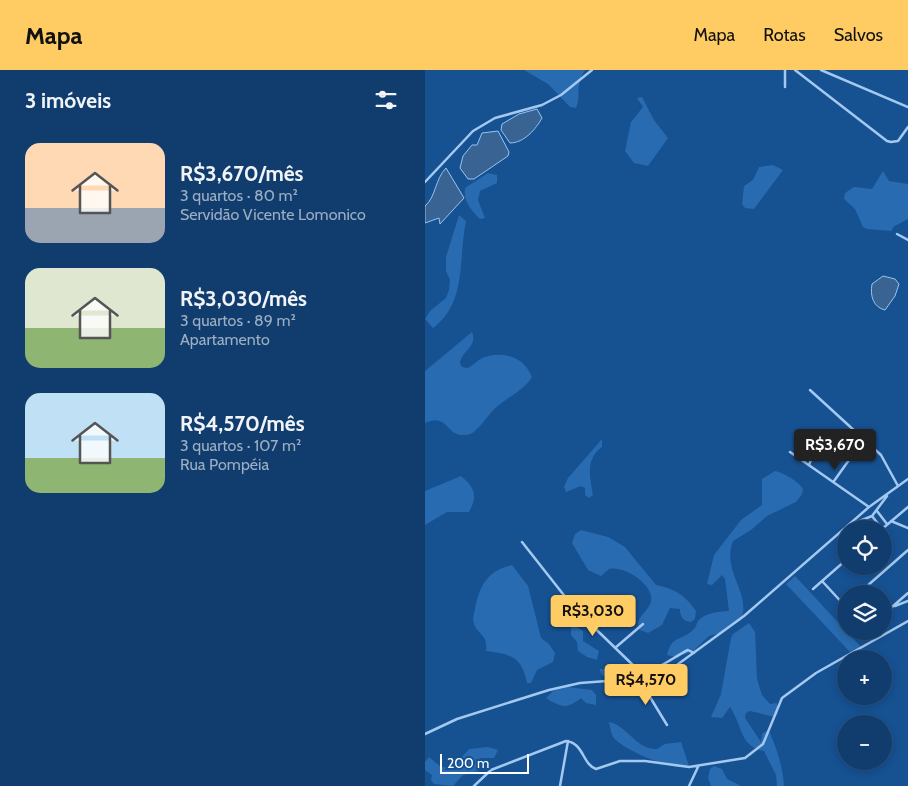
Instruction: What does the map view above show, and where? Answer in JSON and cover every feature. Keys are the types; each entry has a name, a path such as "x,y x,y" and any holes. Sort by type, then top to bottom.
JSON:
{"street":[{"path":"425,182 473,131 495,118 542,105 561,95 592,70"},
{"path":"785,70 785,87"},
{"path":"795,70 887,140 891,142 898,141 908,127"},
{"path":"821,70 908,107"},
{"path":"897,234 908,240"},
{"path":"810,390 881,455 898,486"},
{"path":"809,464 818,442"},
{"path":"834,481 849,460 845,451"},
{"path":"790,452 869,507"},
{"path":"855,520 869,507 908,480"},
{"path":"862,520 872,516 889,494"},
{"path":"892,520 908,507"},
{"path":"877,511 884,520"},
{"path":"872,516 875,520"},
{"path":"892,521 908,528"},
{"path":"425,734 457,719 549,690 580,683 639,679 664,672 694,653 744,616 837,536"},
{"path":"523,542 574,608 632,665 642,670 661,665 688,650 694,653"},
{"path":"867,585 908,550"},
{"path":"813,589 837,568"},
{"path":"823,581 837,596"},
{"path":"893,606 908,593"},
{"path":"893,606 908,602"},
{"path":"474,786 491,770 556,743 568,742 580,747 593,768 599,769 620,761 645,761 675,766 698,766 739,759 753,753 763,744 782,698 816,673 908,621"},
{"path":"615,648 643,624"},
{"path":"639,679 667,725"},
{"path":"560,786 568,742"},
{"path":"689,786 698,766"}],"shaded area":[{"path":"524,70 585,70 580,81 576,108 570,107 548,84"},
{"path":"642,97 654,120 668,138 648,166 634,163 625,151 631,122 643,107 637,98"},
{"path":"537,109 542,118 536,127 525,138 510,143 501,130 502,124 519,114"},
{"path":"498,131 509,152 508,156 474,179 468,179 460,168 463,156 472,145 477,145 482,133"},
{"path":"773,165 783,170 754,209 745,208 742,204 744,186 753,180 759,167"},
{"path":"446,168 464,198 440,224 439,218 425,223 425,206 431,198 442,172"},
{"path":"883,171 889,181 908,184 908,219 893,227 892,231 863,227 855,209 844,199 845,193 854,187 872,189"},
{"path":"488,173 497,175 497,183 480,191 478,200 485,218 480,219 466,201 465,188"},
{"path":"459,215 466,221 459,280 451,306 444,318 433,328 425,319 430,311 446,298 449,290 450,280 446,271 446,257"},
{"path":"883,276 895,279 899,284 895,296 885,310 875,304 872,293 872,284"},
{"path":"472,332 473,341 461,359 462,367 468,368 480,359 492,355 506,355 519,360 532,377 521,389 494,409 474,432 467,435 459,435 443,422 433,420 425,423 425,371"},
{"path":"602,439 602,447 593,457 590,469 593,495 589,498 585,495 585,488 581,486 566,492 564,487 568,478"},
{"path":"775,471 786,475 798,483 803,489 802,494 796,502 767,516 751,530 733,541 730,552 731,563 743,601 741,620 723,632 709,636 692,652 676,657 667,655 673,642 693,630 701,618 712,613 729,611 725,579 722,575 712,585 707,584 714,555 741,520 762,505 762,479"},
{"path":"461,476 474,492 474,501 469,512 447,512 425,525 425,491"},
{"path":"581,530 608,537 625,547 656,585 669,588 688,601 696,611 695,619 691,622 686,621 681,616 680,609 670,608 662,625 648,633 640,630 639,621 651,601 649,590 640,580 628,572 609,569 601,576 588,570 572,543 575,534"},
{"path":"512,565 528,586 541,638 549,644 555,653 553,662 537,670 531,683 527,683 522,667 514,658 486,651 486,641 473,622 479,593 486,580 497,571"},
{"path":"795,576 837,621 837,638 786,584"},
{"path":"571,623 583,631 583,641 599,651 597,660 587,657 578,651 577,642 571,635"},
{"path":"749,623 755,632 757,679 762,695 770,704 777,703 778,713 775,717 750,711 746,713 745,718 761,742 762,734 766,731 770,733 779,759 784,786 777,786 776,775 764,751 750,745 746,740 730,707 722,718 711,717 721,694 731,638 733,634"},
{"path":"839,640 854,640 861,647 848,650"},
{"path":"659,664 668,669 635,678 610,677 602,675 600,671 600,669 617,670"},
{"path":"568,687 592,690 596,695 596,705 586,703 581,698 572,704 564,706 546,698 553,691"},
{"path":"609,722 621,728 643,746 650,748 657,749 665,744 681,742 689,766 672,766 661,763 627,748 613,737"},
{"path":"488,747 498,750 494,758 480,758 476,762 478,771 463,775 453,786 434,784 431,780 432,775 425,770 425,762 429,757 441,767 452,768 469,749"},
{"path":"714,766 722,769 727,779 741,786 711,786 708,778 710,769"}]}
